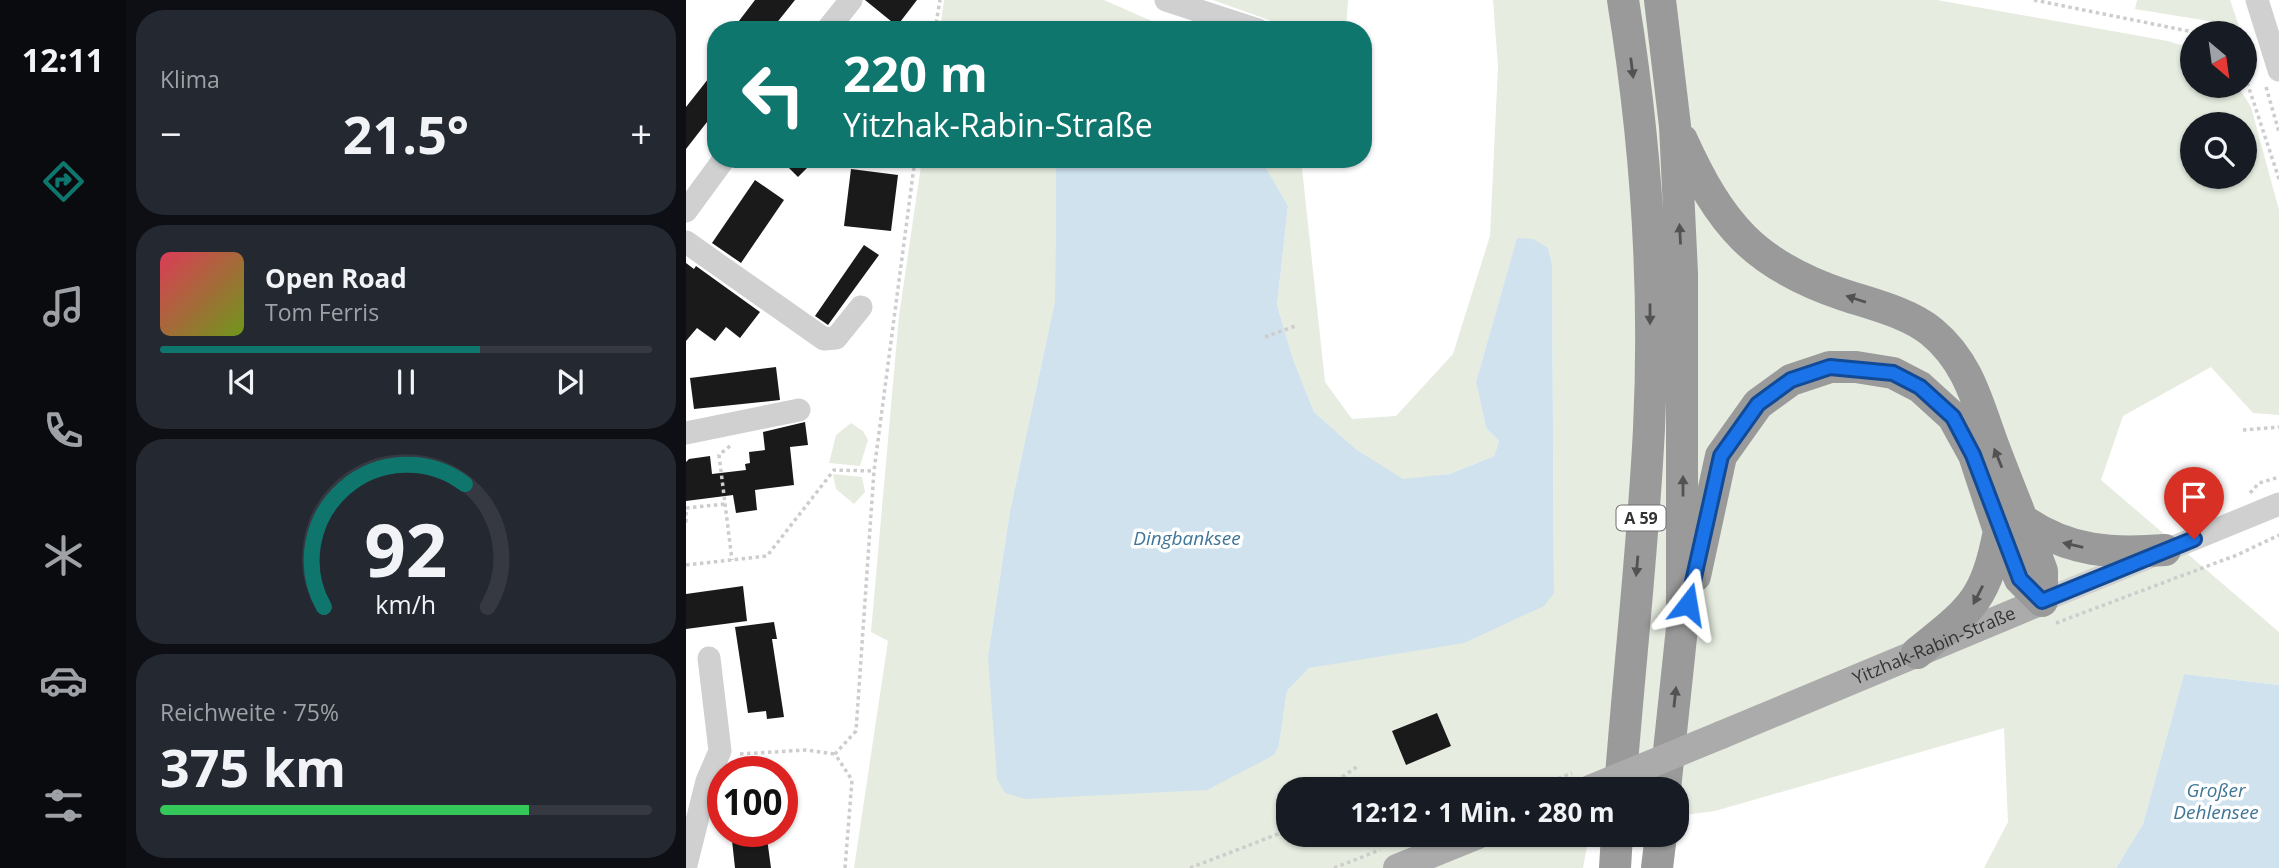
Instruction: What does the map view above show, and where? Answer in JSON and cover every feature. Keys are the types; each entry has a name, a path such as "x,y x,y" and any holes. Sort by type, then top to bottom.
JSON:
{"highway":[{"name":"A 59","path":"1621,777 1649,429 1650,259 1647,181 1623,0"},
{"name":"A 59","path":"1660,0 1675,125 1682,273 1682,628 1666,777"},
{"path":"1675,125 1717,205 1734,230 1759,255 1827,289 1882,307 1931,331 1965,368 2011,526 1978,599 1970,610 1917,653"},
{"path":"1682,628 1721,456 1758,404 1791,380 1830,367 1893,373 1920,387 1953,417 2011,526 2042,571 2042,601"},
{"path":"2011,526 2062,543 2115,554 2165,550"},
{"path":"1615,868 1617,847"},
{"path":"1657,868 1660,847"}],"main road":[{"name":"Yitzhak-Rabin-Straße","path":"1593,777 1721,735 2042,601"},
{"path":"1389,858 1432,847"}],"street":[{"path":"834,21 851,0"},
{"path":"1166,0 1230,21"},
{"path":"2257,0 2279,71"},
{"path":"686,211 717,168"},
{"path":"686,242 824,339 836,338 861,307"},
{"path":"686,433 728,435 799,410"},
{"name":"Yitzhak-Rabin-Straße","path":"2042,601 2279,504"},
{"path":"686,865 707,781 720,751 709,658"}],"path":[{"path":"936,21 940,0"},
{"path":"2034,0 2180,29"},
{"path":"2252,98 2279,179"},
{"path":"835,754 856,731 874,471 914,168"},
{"path":"1265,337 1298,325"},
{"path":"2243,430 2279,427"},
{"path":"728,435 719,455 732,560"},
{"path":"686,565 766,556 834,470 874,471"},
{"path":"686,523 686,510 725,504"},
{"path":"720,751 752,755 806,750 835,754 852,780 845,868"},
{"path":"1342,777 1358,766"},
{"path":"1190,868 1276,835"},
{"path":"1334,868 1389,858"}],"shaded area":[{"path":"944,0 1104,0 1152,21 941,21"},
{"path":"1213,0 1348,0 1347,21 1271,21"},
{"path":"1493,0 1937,0 2180,45 2180,98 2245,98 2252,112 2180,112 2180,189 2257,189 2257,129 2279,210 2279,415 2253,413 2211,367 2123,416 2101,480 2279,632 2279,685 2184,674 2143,824 2116,868 1984,868 2008,822 2004,728 1715,811 1689,814 1689,777 1276,777 1276,847 1587,847 1583,868 854,868 888,641 871,632 899,316 921,168 1056,168 1055,301 1010,511 988,656 1279,745 1287,691 1309,668 1359,659 1554,593 1552,264 1548,248 1517,239 1476,382 1486,428 1499,441 1494,456 1450,474 1403,480 1357,450 1314,412 1293,359 1277,305 1288,206 1266,168 1302,168 1325,382 1352,419 1396,416 1453,354 1490,236 1498,67"},
{"path":"2137,0 2230,0 2237,21 2208,21 2135,9"},
{"path":"851,423 863,431 868,440 860,466 829,463 836,435"},
{"path":"833,474 862,477 865,492 854,504 836,489"}],"water":[{"name":"Dingbanksee","path":"1056,168 1266,168 1288,206 1277,305 1293,359 1314,412 1357,450 1403,479 1450,474 1494,456 1499,441 1486,428 1476,382 1517,238 1533,239 1548,248 1552,264 1554,593 1544,606 1464,643 1309,668 1287,691 1279,745 1274,755 1207,790 1025,799 1005,793 997,779 988,656 1010,511 1055,301"},
{"name":"Großer Dehlensee","path":"2184,674 2279,685 2279,868 2116,868 2143,824"}],"building":[{"path":"755,0 795,0 778,21 739,21"},
{"path":"865,0 917,0 901,21 891,21"},
{"path":"707,80 707,122 686,149 686,107"},
{"path":"789,168 807,168 798,177"},
{"path":"851,169 898,175 891,231 844,226"},
{"path":"755,180 784,200 741,263 712,243"},
{"path":"864,245 879,255 828,325 815,316"},
{"path":"686,263 694,269 696,266 760,312 740,338 726,327 715,341 697,328 686,341"},
{"path":"776,367 780,400 694,409 690,378"},
{"path":"805,422 808,445 790,447 794,485 755,490 757,510 736,513 733,495 686,501 686,462 689,459 710,456 712,474 746,470 745,464 750,463 749,452 765,450 763,432"},
{"path":"743,586 747,621 686,629 686,594"},
{"path":"774,622 777,639 772,639 784,717 767,719 766,711 748,713 735,627"},
{"path":"1437,713 1451,746 1406,765 1392,731"},
{"path":"733,847 768,847 771,868 735,868"}],"route":[{"path":"1688,604 1721,456 1758,404 1791,380 1830,367 1856,367 1893,373 1920,387 1953,417 1973,455 1999,531 2020,579 2042,601 2194,539"}]}
